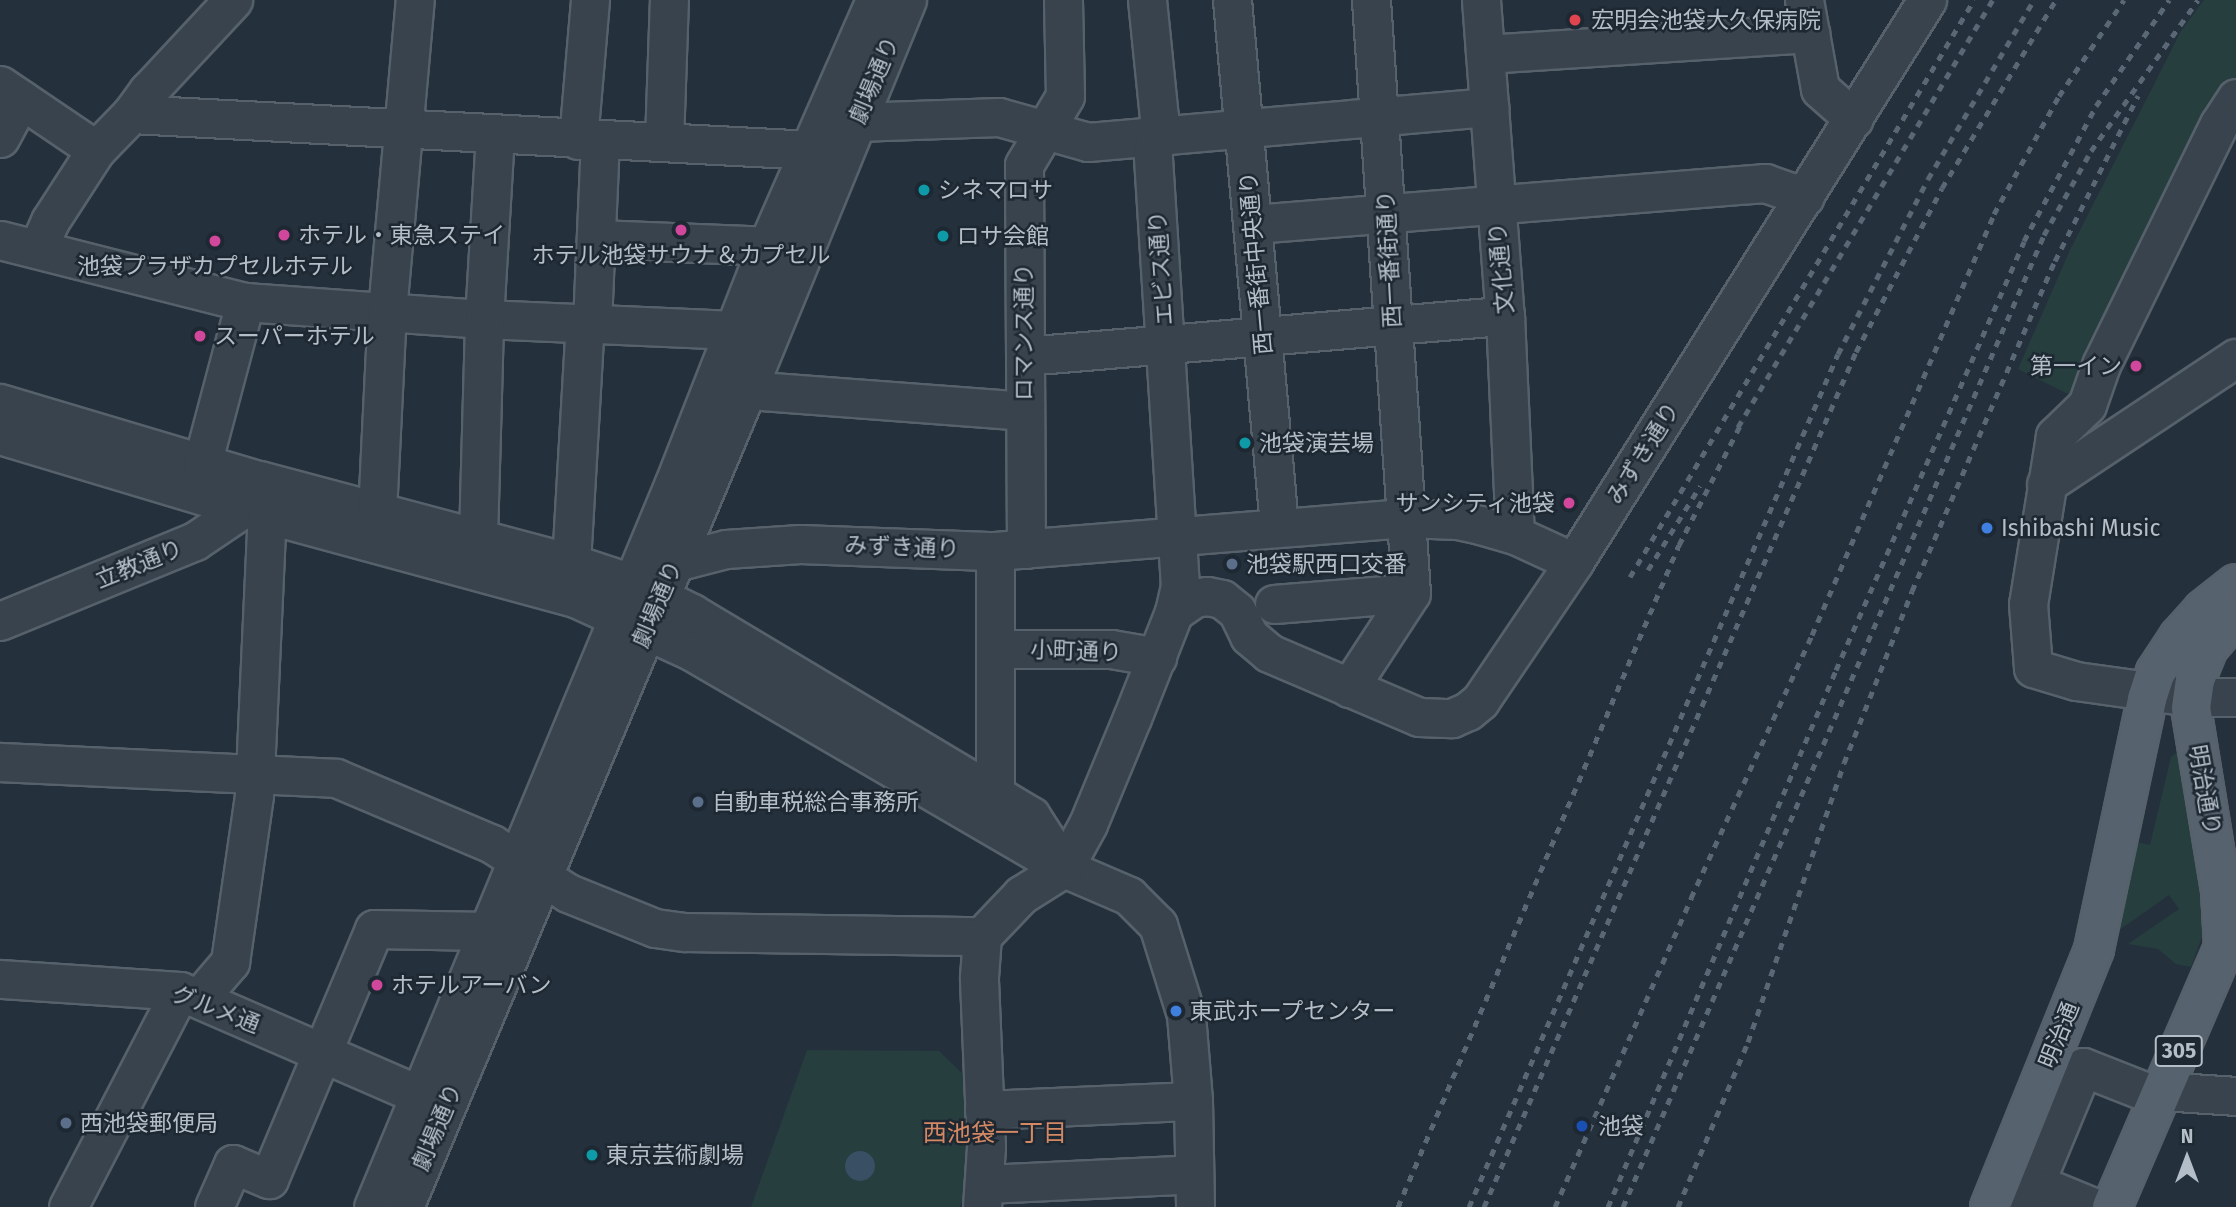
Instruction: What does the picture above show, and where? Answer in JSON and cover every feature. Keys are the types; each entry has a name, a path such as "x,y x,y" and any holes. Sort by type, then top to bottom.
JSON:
{"main road":[{"path":"2137,757 2150,690 2156,673 2179,637 2203,610 2236,584"},
{"name":"明治通り","path":"2112,1207 2160,1094 2226,968 2221,891 2192,696 2208,648 2236,615"},
{"path":"2137,757 2162,728 2184,726 2196,735"},
{"name":"明治通","path":"1991,1204 2094,949 2137,757"}],"street":[{"path":"38,248 50,221 96,150 233,0"},
{"path":"377,513 387,311 401,128 415,0"},
{"path":"571,563 596,239 589,140 590,0"},
{"path":"664,141 669,0"},
{"name":"劇場通り","path":"404,1207 530,868 639,606 734,330 767,246 812,150 875,0"},
{"name":"劇場通り","path":"675,562 907,0"},
{"name":"ロマンス通り","path":"1011,550 1024,411 1024,165 1065,96 1063,0"},
{"name":"エビス通り","path":"1147,0 1158,118 1153,153 1178,536"},
{"name":"西一番街中央通り","path":"1232,0 1279,527"},
{"name":"西一番街通り","path":"1371,0 1410,593"},
{"name":"文化通り","path":"1481,0 1505,316 1515,536"},
{"name":"みずき通り","path":"639,606 675,562 726,548 800,544 1011,550 1405,518 1457,520 1515,536 1574,562 1927,0"},
{"path":"1485,54 1807,16 1820,89 1854,119"},
{"path":"0,138 10,92 96,150"},
{"path":"2236,98 2219,124 2101,365 2087,405 2055,436 2028,604 2033,668 2076,681 2192,696 2236,697"},
{"path":"856,122 999,117 1088,142 1489,107"},
{"path":"131,114 812,150"},
{"path":"478,537 484,318 495,135"},
{"path":"1254,224 1496,202 1765,183 1805,197"},
{"path":"596,239 767,246"},
{"path":"0,240 245,302 484,318 734,330"},
{"path":"202,464 245,302"},
{"path":"1024,356 1505,316"},
{"path":"2046,484 2236,358"},
{"path":"747,390 1024,411"},
{"path":"0,403 202,464 257,501 377,513 571,563 639,606 691,651 1064,868 1129,896 1157,925 1186,1016 1193,1101 1195,1191 983,1196 984,1110 979,977 982,936 1021,895 1064,868 1088,824 1174,612 1181,572 1178,536"},
{"path":"2087,405 2124,432"},
{"path":"0,435 257,501 565,594 692,612 1037,822 1064,868"},
{"path":"68,1207 190,994 229,962 256,774 257,501"},
{"name":"立教通り","path":"0,621 195,541 257,501"},
{"path":"995,794 995,649 1011,550"},
{"path":"1174,612 1194,598 1207,596 1222,599 1237,611 1249,636 1261,648 1419,716 1452,718 1468,711 1480,701 1574,562"},
{"path":"1349,688 1410,593"},
{"path":"1274,604 1410,593"},
{"name":"小町通り","path":"995,649 1111,649 1157,657"},
{"path":"0,762 336,778 492,844 568,893 622,916 674,932 982,936"},
{"name":"劇場通り","path":"373,1207 488,932 530,868"},
{"path":"214,1207 233,1164 269,1179 374,929 488,932"},
{"name":"グルメ通","path":"0,979 190,994 419,1095"},
{"path":"2033,1188 2083,1067 2160,1094 2236,1096"},
{"path":"984,1110 1193,1101"},
{"path":"1991,1204 2018,1190 2033,1188 2066,1194 2093,1207"}],"green space":[{"path":"2204,0 2236,0 2236,82 2080,400 2018,369 2070,250 2181,31"},
{"path":"2177,752 2181,753 2208,920 2191,967 2176,964 2158,949 2128,944 2179,909 2169,895 2115,933 2131,841 2150,845 2171,757"},
{"path":"807,1050 939,1051 966,1077 965,1191 960,1207 751,1207"}],"water":[{"path":"860,1151 871,1155 875,1166 871,1177 860,1181 849,1177 845,1166 849,1155"}],"railway":[{"path":"1630,577 1974,0"},
{"path":"1738,427 1993,0"},
{"path":"1469,1207 1838,354 1928,179 2034,0"},
{"path":"1484,1207 1856,352 1942,188 2056,0"},
{"path":"1555,1207 1691,898 1812,635 1994,214 2059,96 2124,0"},
{"path":"1608,1207 1836,670 2024,241 2096,106 2169,0"},
{"path":"1623,1207 2044,235 2091,151 2198,0"},
{"path":"1678,1207 1748,1042 1844,763 1912,591 2055,261 2138,96"},
{"path":"1398,1207 1679,545 1743,420"},
{"path":"1648,570 1700,486"}],"place":[{"name":"宏明会池袋大久保病院","path":"1575,20"},
{"name":"シネマロサ","path":"924,190"},
{"name":"ホテル池袋サウナ＆カプセル","path":"681,230"},
{"name":"ホテル・東急ステイ","path":"284,235"},
{"name":"ロサ会館","path":"943,236"},
{"name":"池袋プラザカプセルホテル","path":"215,241"},
{"name":"スーパーホテル","path":"200,336"},
{"name":"第一イン","path":"2136,366"},
{"name":"池袋演芸場","path":"1245,443"},
{"name":"サンシティ池袋","path":"1569,503"},
{"name":"Ishibashi Music","path":"1987,528"},
{"name":"池袋駅西口交番","path":"1232,564"},
{"name":"自動車税総合事務所","path":"698,802"},
{"name":"ホテルアーバン","path":"377,985"},
{"name":"東武ホープセンター","path":"1176,1011"},
{"name":"西池袋郵便局","path":"66,1123"},
{"name":"池袋","path":"1582,1126"},
{"name":"東京芸術劇場","path":"592,1155"}],"district":[{"name":"西池袋一丁目","path":"995,1134"}]}
